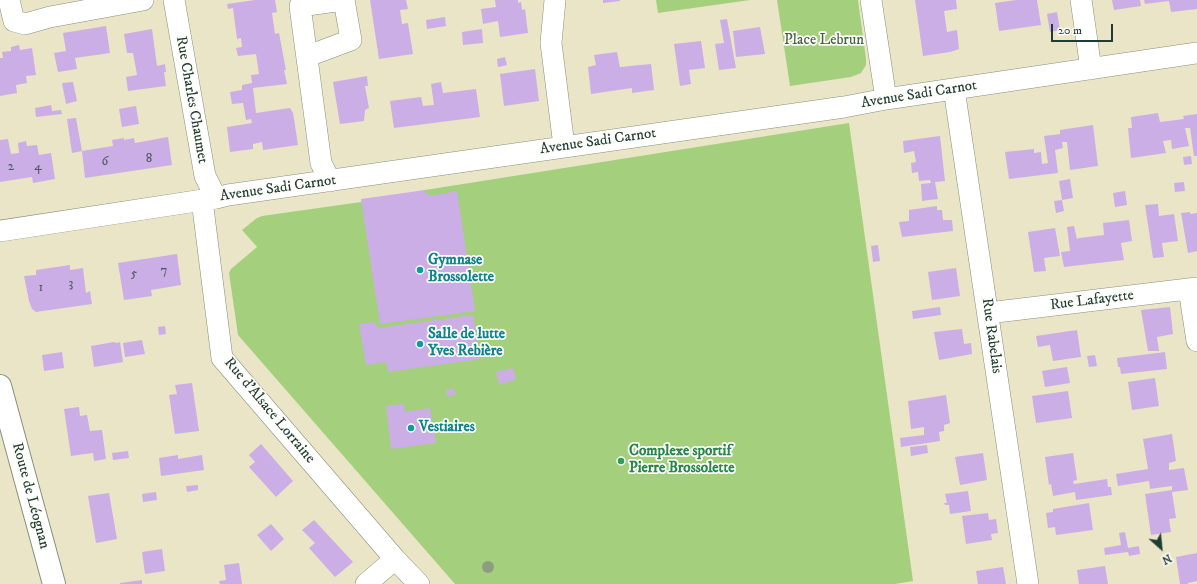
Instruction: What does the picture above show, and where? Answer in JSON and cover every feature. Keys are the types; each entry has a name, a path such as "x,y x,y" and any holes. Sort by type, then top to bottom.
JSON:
{"main road":[{"name":"Route de Léognan","path":"0,386 54,584"}],"street":[{"path":"9,0 14,21 25,24 47,8 143,0"},
{"name":"Rue Charles Chaumet","path":"174,0 209,200"},
{"path":"308,56 351,40 343,0 300,6 308,56 321,163 330,181"},
{"path":"555,0 551,43 564,146"},
{"path":"871,0 886,99"},
{"path":"1081,0 1091,69"},
{"name":"Avenue Sadi Carnot","path":"0,231 209,200 228,195 844,107 886,99 1197,53"},
{"name":"Rue Rabelais","path":"954,89 1028,584"},
{"name":"Rue d'Alsace Lorraine","path":"209,200 222,358 395,559 419,584"},
{"path":"1193,288 1197,341"},
{"name":"Rue Lafayette","path":"988,313 1193,288"},
{"path":"366,584 395,559"}],"green space":[{"path":"656,0 750,0 658,13"},
{"name":"Place Lebrun","path":"777,0 858,0 866,59 866,65 861,73 851,77 790,86"},
{"name":"Complexe sportif Pierre Brossolette","path":"849,123 913,581 895,584 455,584 238,335 229,273 231,269 257,247 242,230 257,218 262,216 361,202 425,190"}],"building":[{"path":"255,0 275,0 277,12 272,13 275,34 279,33 287,84 253,88 256,113 290,108 293,113 298,145 263,150 262,142 253,144 253,149 230,152 227,127 252,123 251,119 246,120 243,103 232,104 230,92 242,90 242,85 252,83 251,75 259,74 256,54 238,56 236,48 242,47 241,38 237,39 233,8 228,9 227,4"},
{"path":"370,0 406,0 408,9 400,10 402,24 408,23 413,54 379,59"},
{"path":"495,0 518,0 518,3 521,2 522,10 525,9 528,33 500,37 498,21 483,24 481,9 496,7"},
{"path":"603,0 620,0 620,1 603,3"},
{"path":"915,0 956,0 957,9 944,11 947,32 957,30 959,49 950,52 923,56"},
{"path":"1016,0 1037,0 1041,25 999,31 995,3"},
{"path":"1112,0 1140,0 1141,6 1114,10"},
{"path":"1144,0 1197,0 1197,9 1171,12 1169,1 1145,4"},
{"path":"1057,12 1060,30 1050,32 1047,14"},
{"path":"445,17 446,26 427,29 426,20"},
{"path":"727,19 736,68 719,70 715,44 724,43 720,20"},
{"path":"106,26 110,53 75,58 77,69 58,72 54,53 66,51 63,33"},
{"path":"760,27 765,54 736,57 733,31"},
{"path":"152,29 157,66 165,64 166,72 164,72 166,86 128,91 126,77 137,75 133,53 127,53 124,34"},
{"path":"482,29 483,43 463,45 462,32"},
{"path":"701,41 705,68 689,70 691,84 680,86 674,44"},
{"path":"19,45 20,50 32,48 36,75 26,76 27,83 16,85 17,93 0,96 0,58 3,58 2,52 11,51 11,47"},
{"path":"617,52 620,67 651,64 654,90 632,93 632,88 591,94 588,67 596,65 594,55"},
{"path":"505,57 507,65 498,67 497,59"},
{"path":"535,69 539,101 504,106 500,74"},
{"path":"367,76 368,86 365,86 369,108 365,110 364,121 340,124 333,82"},
{"path":"73,82 77,101 66,104 62,83"},
{"path":"441,82 443,93 476,89 480,117 394,128 390,101 421,97 423,106 434,105 431,84"},
{"path":"51,105 52,111 61,110 62,114 36,117 35,108"},
{"path":"136,106 139,124 122,127 119,109"},
{"path":"1158,113 1160,122 1184,119 1183,116 1197,114 1197,156 1194,156 1190,128 1185,128 1189,146 1172,149 1171,140 1163,141 1166,153 1131,158 1128,128 1132,128 1131,117"},
{"path":"76,118 82,151 72,153 67,119"},
{"path":"1093,125 1098,166 1070,170 1067,142 1062,142 1063,148 1055,150 1058,173 1009,179 1005,152 1034,149 1034,153 1041,152 1042,164 1048,163 1044,136 1060,134 1060,130"},
{"path":"940,136 945,181 935,182 938,199 922,201 921,184 931,183 930,180 919,181 918,172 912,173 911,163 916,162 914,151 904,153 903,141"},
{"path":"168,137 172,165 85,178 82,151 113,146 112,140 124,138 124,140 134,138 135,143"},
{"path":"8,139 11,154 19,153 18,143 26,141 27,146 37,145 39,155 51,153 55,179 33,183 32,177 0,182 0,140"},
{"path":"1191,156 1192,164 1184,165 1183,157"},
{"path":"1070,179 1073,198 1062,200 1059,181"},
{"path":"1184,182 1185,191 1175,192 1174,183"},
{"name":"Gymnase Brossolette","path":"425,190 425,194 429,193 430,196 457,191 475,311 380,324 361,199"},
{"path":"1125,191 1127,205 1115,207 1113,193"},
{"path":"1062,200 1064,211 1056,213 1054,201"},
{"path":"1158,204 1159,216 1174,214 1178,241 1162,243 1164,257 1153,258 1145,205"},
{"path":"937,206 937,210 942,210 943,220 952,220 953,231 902,237 899,222 909,221 909,210"},
{"path":"1190,212 1190,214 1197,213 1197,251 1188,253 1181,213"},
{"path":"1129,220 1132,241 1121,243 1124,260 1064,267 1061,252 1070,251 1067,227 1074,226 1077,239 1104,235 1103,223"},
{"path":"1055,228 1060,256 1044,258 1046,271 1034,272 1028,232"},
{"path":"878,245 880,261 873,262 871,246"},
{"path":"177,254 181,285 151,290 152,296 124,300 118,263"},
{"path":"70,265 70,270 83,268 86,293 90,291 92,304 36,312 32,309 24,276 36,275 36,270"},
{"path":"956,268 960,296 932,300 928,272"},
{"path":"940,307 941,315 913,319 912,311"},
{"path":"1170,307 1173,334 1157,337 1159,351 1148,351 1141,310"},
{"name":"Salle de lutte Yves Rebière","path":"473,315 480,359 388,372 386,362 366,365 359,324 374,322 378,328"},
{"path":"165,326 166,334 159,335 158,327"},
{"path":"962,329 964,344 971,343 972,354 939,360 934,332"},
{"path":"1077,330 1081,357 1053,361 1050,345 1038,347 1036,336"},
{"path":"142,340 145,354 125,357 123,343"},
{"path":"120,342 123,362 94,367 91,346"},
{"path":"62,352 64,368 44,371 42,355"},
{"path":"1165,352 1167,369 1121,374 1120,367 1118,367 1117,358"},
{"path":"1095,355 1097,366 1089,367 1087,356"},
{"path":"1067,367 1070,383 1045,387 1042,371"},
{"path":"513,368 516,380 499,384 496,372"},
{"path":"1155,378 1159,406 1132,410 1128,382"},
{"path":"192,383 199,431 175,434 169,395 177,394 175,385"},
{"path":"454,389 456,395 447,396 446,390"},
{"path":"1068,391 1072,418 1036,423 1032,396"},
{"path":"946,395 950,423 944,425 944,431 939,432 940,441 901,447 900,438 924,435 924,427 911,429 908,401"},
{"name":"Vestiaires","path":"404,404 405,412 430,408 436,443 391,449 386,406"},
{"path":"79,407 80,416 87,415 90,431 102,430 106,459 94,461 93,453 71,456 64,409"},
{"path":"1172,434 1176,461 1169,463 1169,470 1184,468 1188,490 1172,492 1176,518 1169,519 1171,532 1151,535 1145,494 1172,490 1172,486 1150,489 1149,481 1118,486 1116,474 1148,469 1143,439"},
{"path":"261,444 293,481 276,497 249,467 255,462 249,455"},
{"path":"927,445 928,453 911,456 910,447"},
{"path":"128,451 129,458 113,460 112,453"},
{"path":"983,453 987,480 960,485 955,457"},
{"path":"1073,453 1077,480 1073,481 1074,484 1107,479 1108,487 1111,487 1112,495 1076,500 1075,492 1053,496 1051,484 1049,485 1045,457"},
{"path":"178,455 178,459 202,455 204,470 161,476 159,458"},
{"path":"198,485 198,490 187,492 186,486"},
{"path":"968,491 971,511 950,514 949,505 945,505 944,503 947,503 945,494"},
{"path":"156,492 157,500 143,502 142,494"},
{"path":"109,493 117,539 96,543 88,496"},
{"path":"1089,503 1093,530 1056,535 1055,527 1048,528 1046,513 1053,512 1053,509"},
{"path":"988,513 989,520 996,519 998,533 991,534 992,540 966,544 962,516"},
{"path":"314,520 353,562 335,577 309,548 315,543 302,530"},
{"path":"271,524 284,539 271,551 257,535"},
{"path":"1125,532 1128,548 1139,546 1140,554 1129,556 1128,552 1105,555 1104,548 1121,545 1119,533"},
{"path":"162,549 165,571 145,574 142,552"},
{"path":"1197,553 1197,581 1188,584 1180,584 1176,557"},
{"path":"239,563 242,584 220,584 219,581 226,580 224,565"},
{"path":"1105,566 1108,584 1079,584 1077,570"},
{"path":"1003,567 1006,584 978,584 976,571"},
{"path":"142,580 142,584 120,584 120,583"}],"place":[{"name":"Gymnase Brossolette","path":"420,270"},
{"name":"Salle de lutte Yves Rebière","path":"420,344"},
{"name":"Vestiaires","path":"411,428"},
{"name":"Complexe sportif Pierre Brossolette","path":"621,461"}]}
